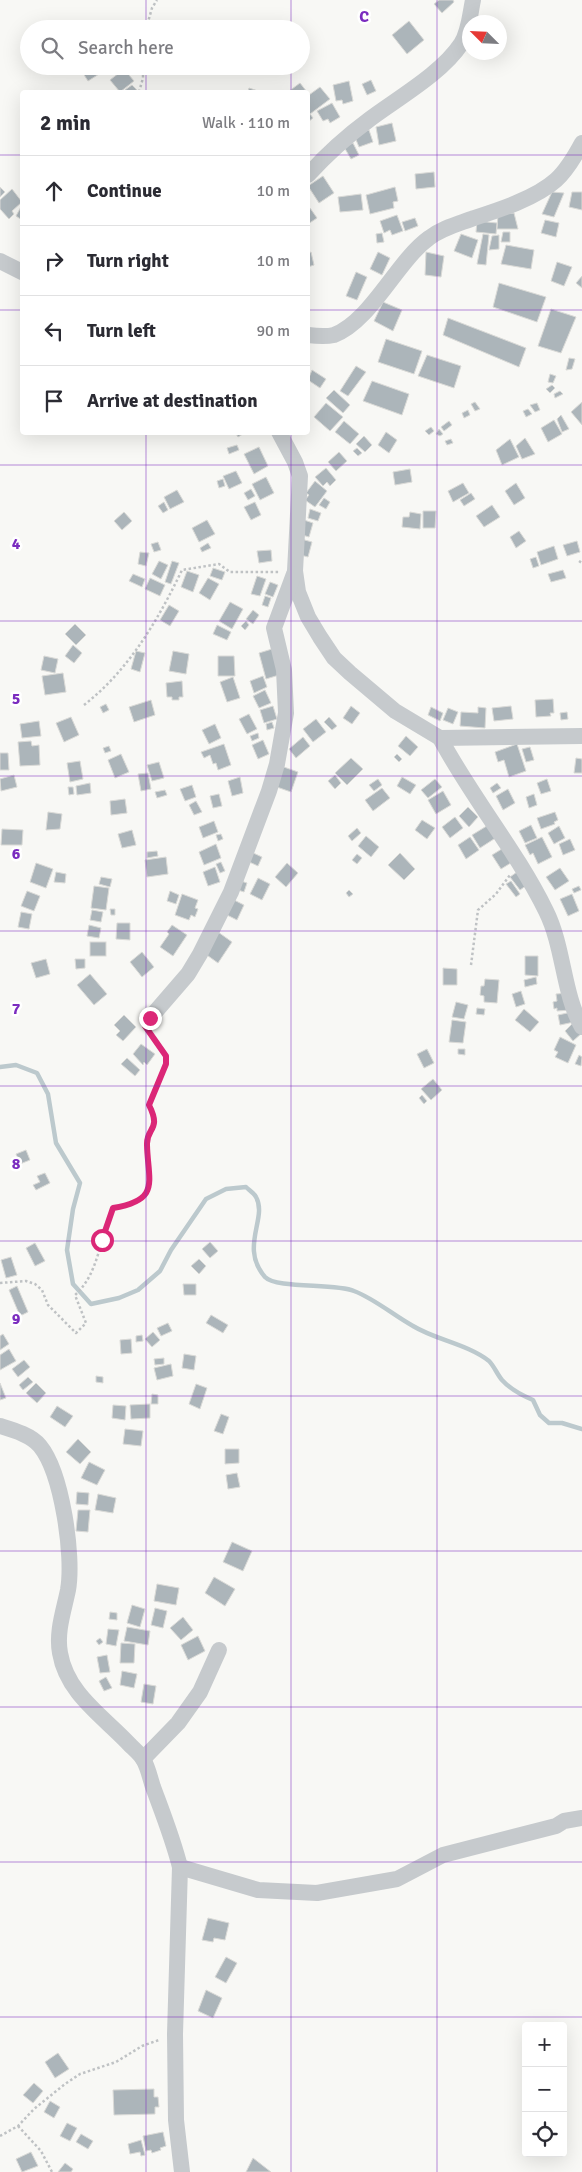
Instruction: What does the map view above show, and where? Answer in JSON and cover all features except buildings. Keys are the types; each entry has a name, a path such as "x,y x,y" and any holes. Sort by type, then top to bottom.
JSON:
{"street":[{"path":"310,173 329,152 415,87 453,55 462,42 469,23 473,0"},
{"path":"310,335 318,337 333,335 350,325 374,301 413,252 442,229 535,194 556,180 573,159 582,143"},
{"path":"0,261 20,271"},
{"path":"281,435 300,476 295,572 298,592 308,617 334,658 350,673 395,711 440,738 454,765 547,912 557,940 575,1011 582,1027"},
{"path":"150,1018 188,974 200,954 231,892 269,791 277,764 286,713 284,670 274,628 295,572"},
{"path":"440,738 582,736"},
{"path":"0,1426 22,1434 40,1445 47,1458 59,1491 67,1534 69,1565 68,1590 61,1622 60,1652 65,1674 76,1692 117,1730 143,1759 173,1840 180,1867 175,2034 176,2120 182,2172"},
{"path":"143,1759 178,1723 200,1692 219,1650"},
{"path":"180,1867 258,1890 317,1893 397,1879 444,1855 556,1826 564,1821 582,1818"}],"path":[{"path":"147,20 157,0"},
{"path":"140,90 143,75"},
{"path":"84,705 100,692 126,664 166,604 182,570 219,564 230,572 295,572"},
{"path":"471,965 478,910 496,894 518,864"},
{"path":"0,1283 26,1281 35,1284 42,1290 48,1305 76,1333 86,1323 75,1295 85,1286 92,1273 106,1223 113,1208 138,1202 146,1192 151,1178 147,1143 155,1125 154,1115 149,1105 166,1064 166,1056 145,1026 150,1018"},
{"path":"0,2136 18,2126 34,2109 80,2074 116,2062 142,2046 175,2034"},
{"path":"18,2126 40,2151 52,2172"}],"waterway":[{"path":"0,1067 16,1065 37,1073 48,1094 56,1143 80,1183 73,1209 67,1250 73,1284 91,1304 119,1298 138,1290 160,1271 171,1250 206,1199 226,1189 246,1187 255,1196 259,1205 254,1255 265,1277 271,1281 281,1283 334,1287 362,1294 422,1331 471,1350 489,1361 505,1384 533,1400 540,1415 549,1423 562,1423 582,1429"}],"route":[{"path":"102,1240 106,1223 113,1208 138,1202 146,1192 151,1178 147,1143 155,1125 154,1115 149,1105 166,1064 166,1056 145,1026 150,1018"}]}
